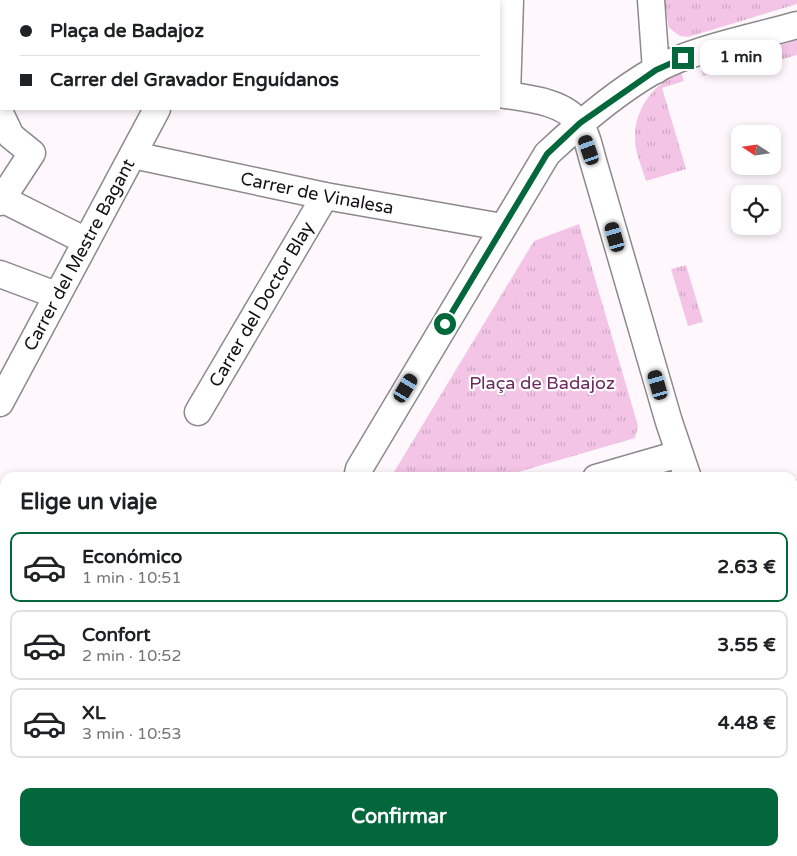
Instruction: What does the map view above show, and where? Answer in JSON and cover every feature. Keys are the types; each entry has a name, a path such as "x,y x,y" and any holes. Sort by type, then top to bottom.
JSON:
{"street":[{"path":"510,0 503,95 554,105 567,112 580,123 594,164 683,466 640,472"},
{"path":"651,0 656,70"},
{"path":"358,472 502,226 547,154 580,123 656,70 693,54 797,24"},
{"name":"Carrer del Mestre Bagant","path":"0,403 156,110"},
{"path":"0,113 11,136 32,153 1,201 86,241"},
{"name":"Carrer de Vinalesa","path":"133,155 325,196 502,226"},
{"name":"Carrer del Doctor Blay","path":"198,412 325,196"},
{"path":"0,274 56,295"}],"green space":[{"path":"664,0 797,0 797,4 688,37 680,36 669,28"},
{"path":"797,38 797,55 732,73 730,68 703,76 700,66"},
{"path":"681,72 684,81 662,88 686,169 646,181 635,144 638,117 654,90"},
{"name":"Plaça de Badajoz","path":"579,224 638,426 635,438 518,472 394,472 534,241"},
{"path":"686,265 703,322 688,326 671,269"}],"route":[{"path":"445,324 502,226 547,154 580,123 656,70 683,58"}]}
